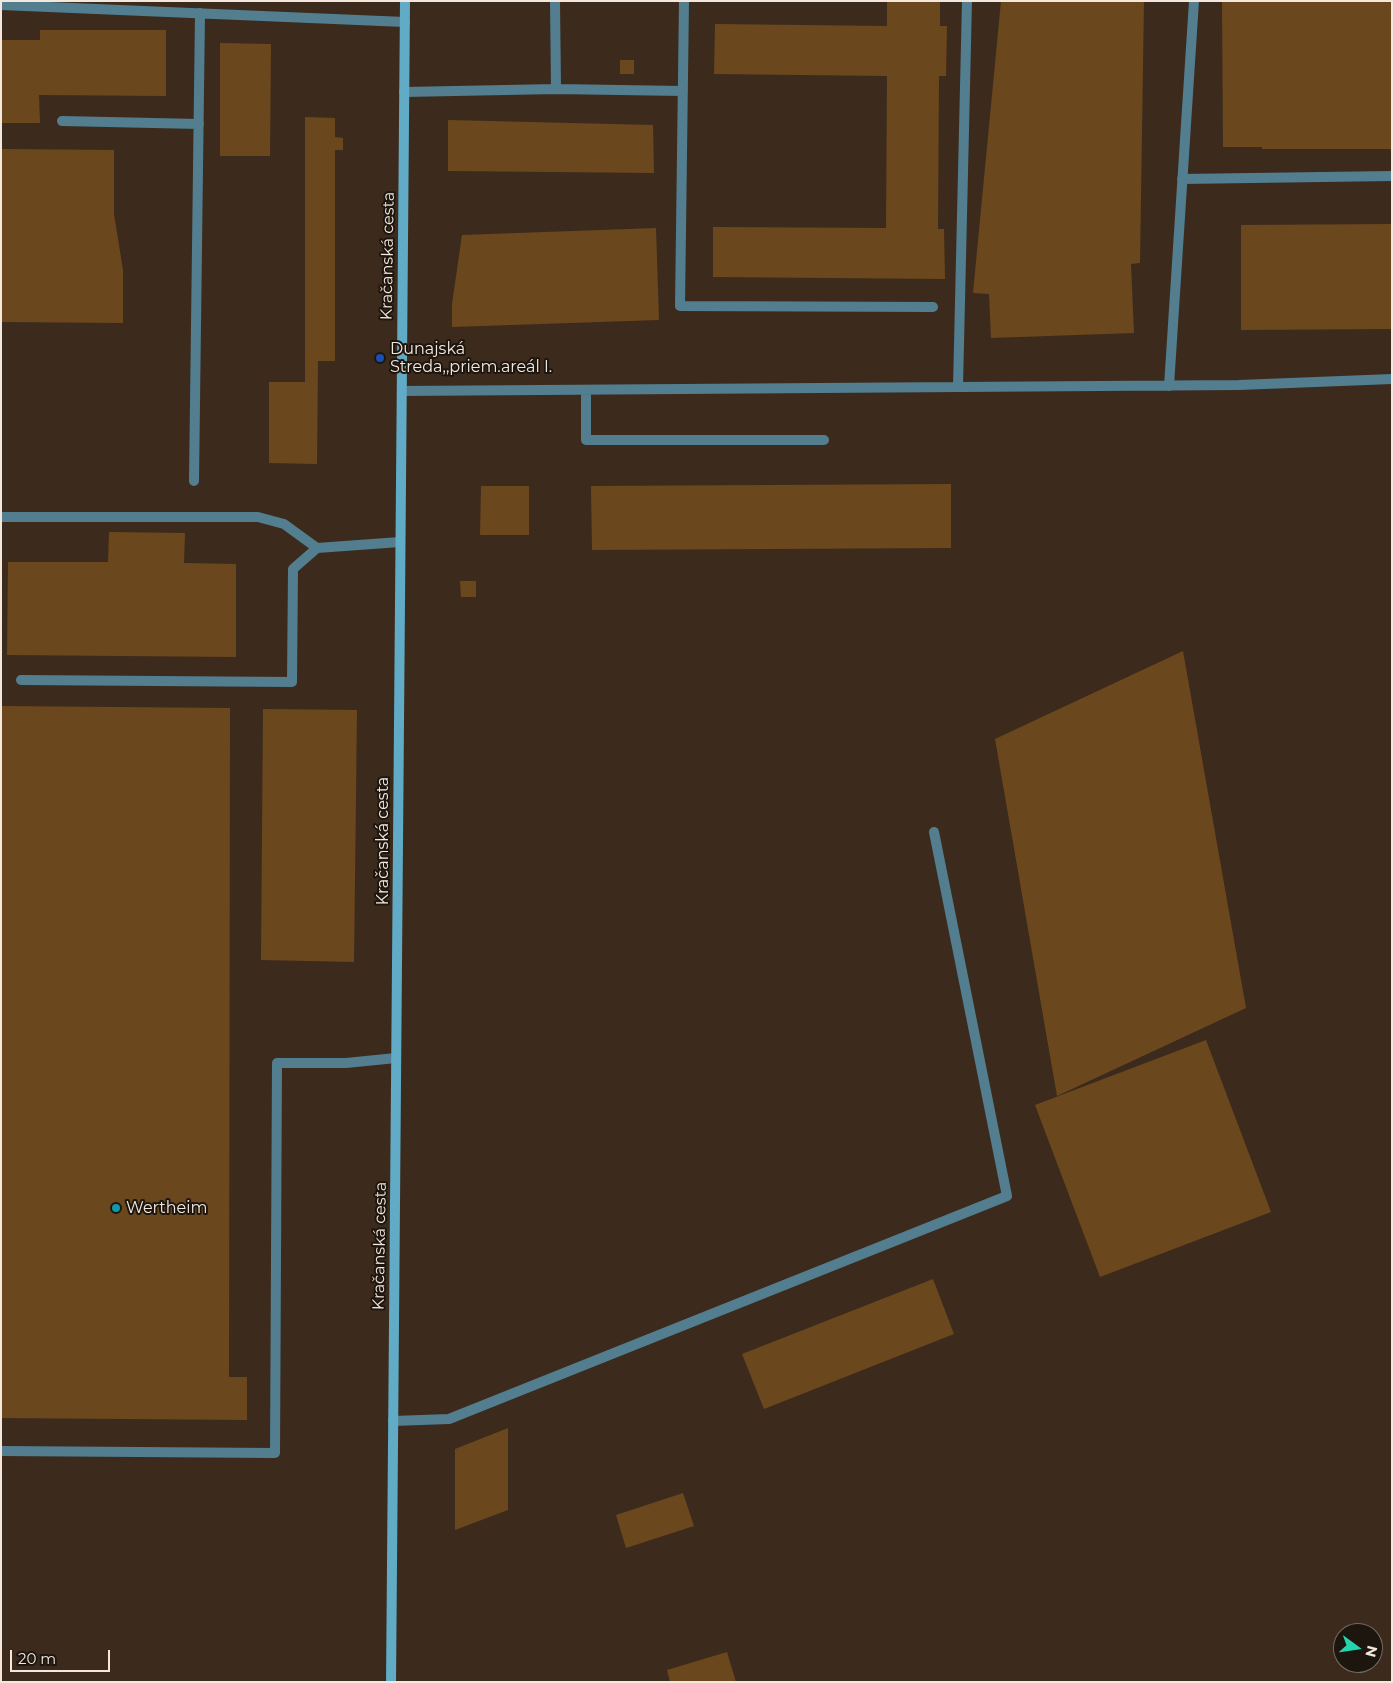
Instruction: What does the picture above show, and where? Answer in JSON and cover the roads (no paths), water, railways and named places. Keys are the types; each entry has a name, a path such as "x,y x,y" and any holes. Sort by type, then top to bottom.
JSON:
{"street":[{"name":"Kračanská cesta","path":"391,1682 405,1"}],"lane":[{"path":"555,1 556,89"},
{"path":"684,1 680,306 933,308"},
{"path":"958,387 967,1"},
{"path":"1169,386 1194,1"},
{"path":"1,5 405,22"},
{"path":"194,481 200,13"},
{"path":"404,92 556,89 683,91"},
{"path":"62,121 199,124"},
{"path":"1182,179 1392,176"},
{"path":"402,391 1169,386 1392,379"},
{"path":"586,390 586,440 824,440"},
{"path":"1,517 258,517 284,524 317,548"},
{"path":"21,680 292,682 293,569 317,548 400,542"},
{"path":"393,1421 449,1419 1007,1196 934,832"},
{"path":"1,1452 275,1453 278,1063 346,1063 396,1058"}],"place":[{"name":"Dunajská Streda,,priem.areál I.","path":"380,358"},
{"name":"Wertheim","path":"116,1208"}]}
